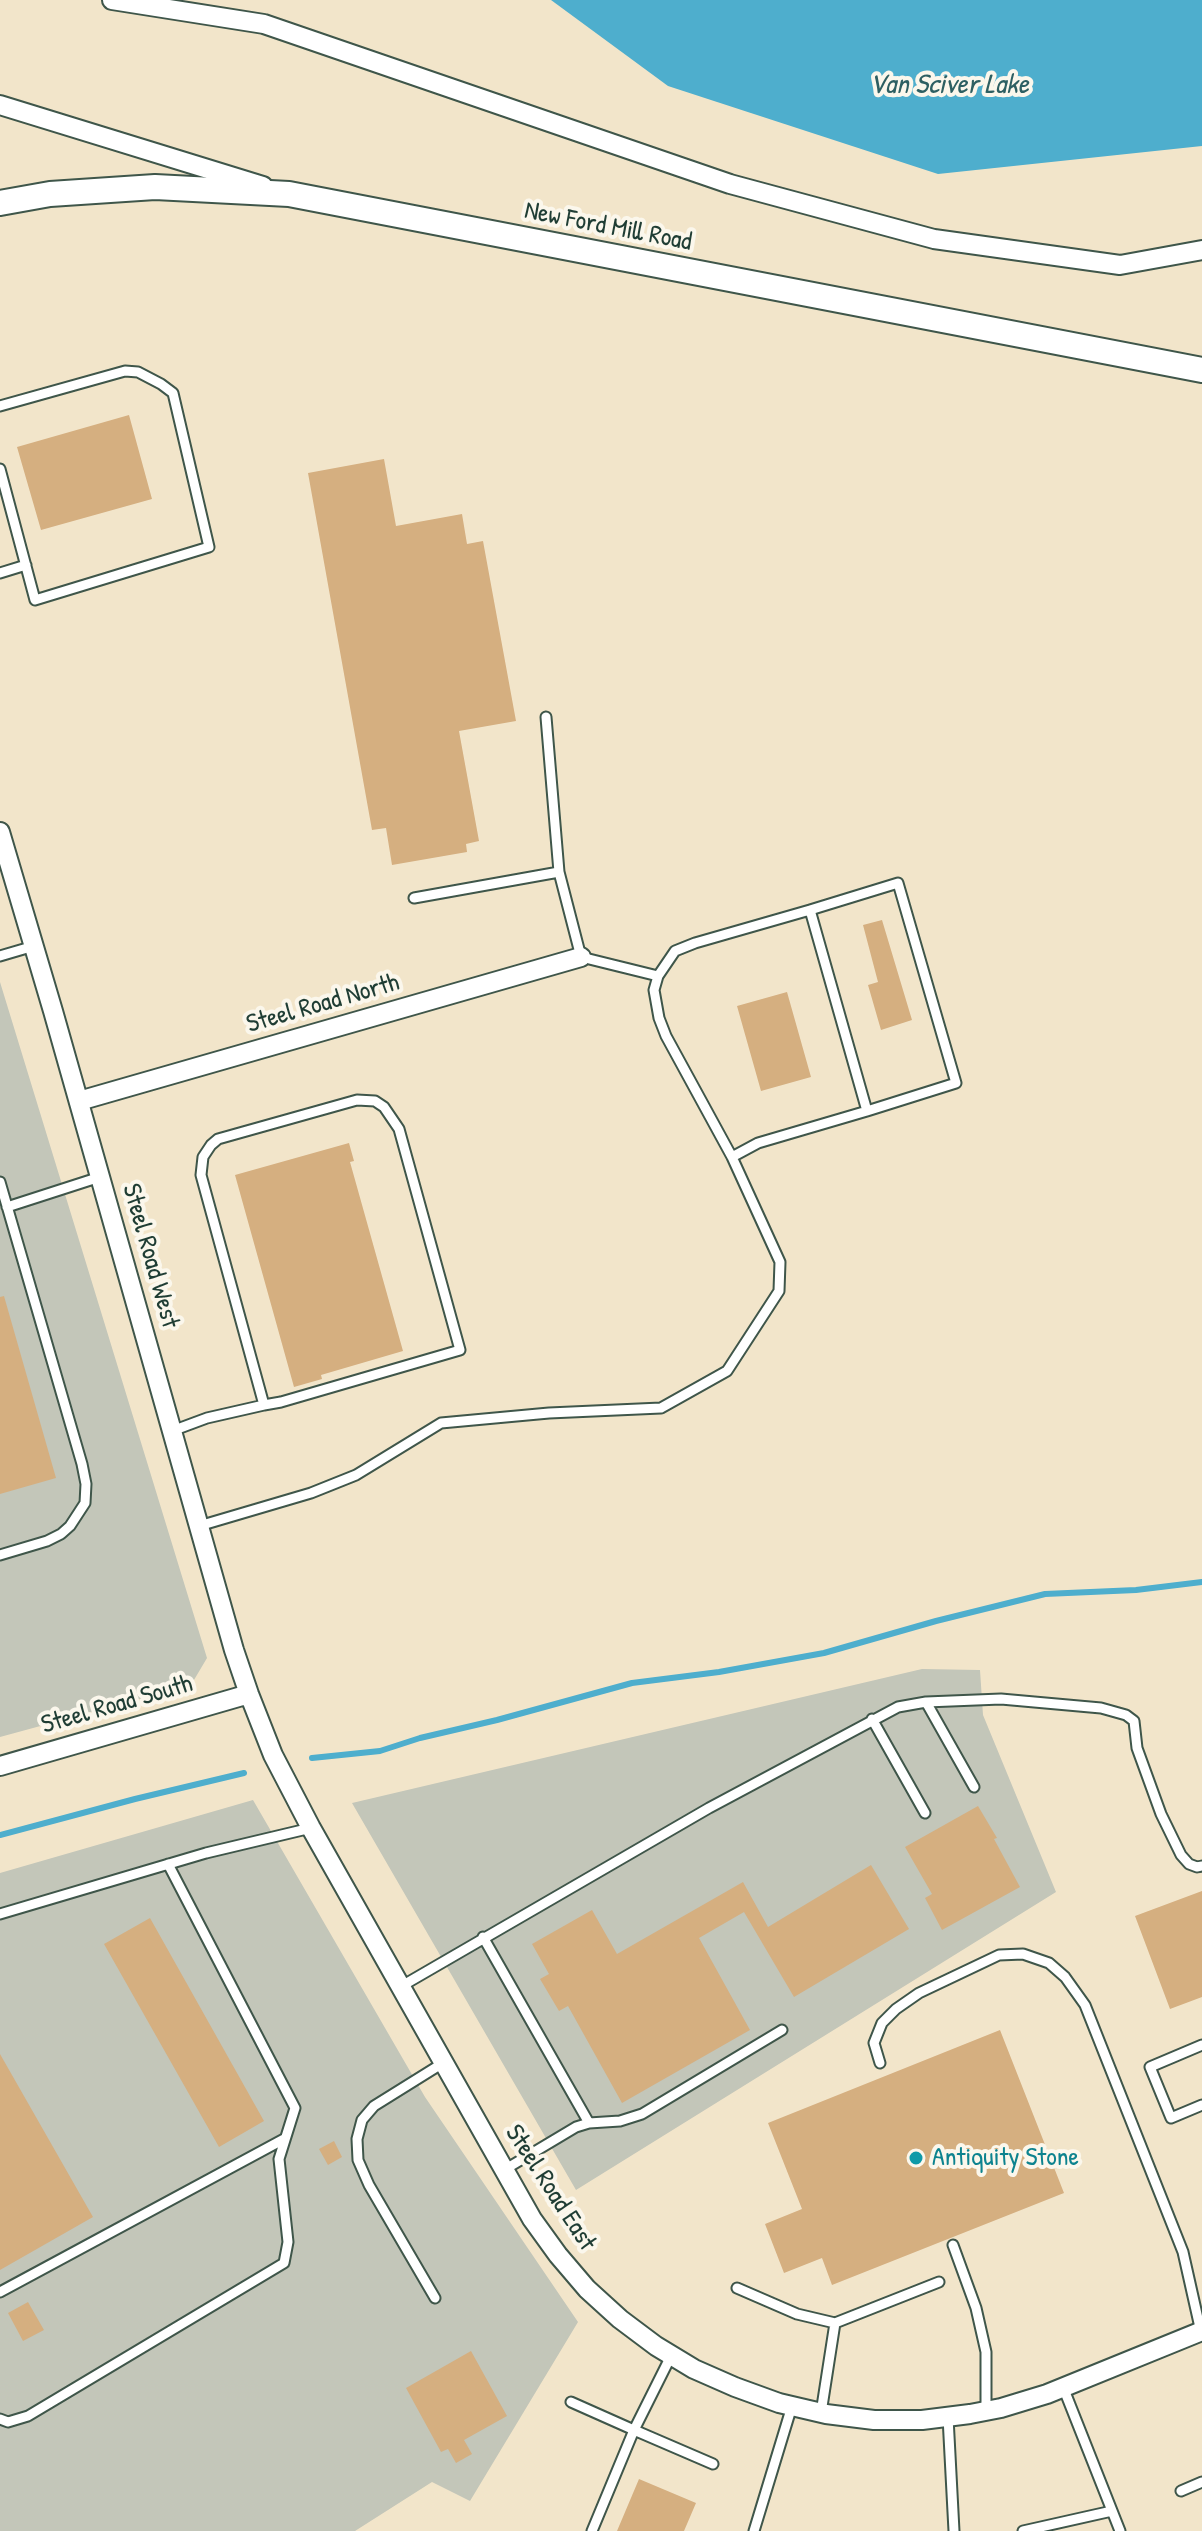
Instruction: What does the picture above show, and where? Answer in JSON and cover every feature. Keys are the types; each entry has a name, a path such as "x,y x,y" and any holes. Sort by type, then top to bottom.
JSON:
{"street":[{"path":"112,0 264,24 730,184 934,239 1120,265 1202,250"},
{"path":"0,105 289,194"},
{"name":"New Ford Mill Road","path":"0,203 65,193 155,187 289,194 1202,370"},
{"name":"Steel Road West","path":"0,832 249,1694"},
{"name":"Steel Road North","path":"79,1101 581,957"},
{"name":"Steel Road South","path":"0,1766 249,1694"},
{"name":"Steel Road East","path":"249,1694 273,1755 311,1828 504,2170 549,2243 587,2289 620,2319 671,2356 735,2387 792,2406 874,2420 922,2420 986,2411 1063,2387 1201,2332"}],"lane":[{"path":"0,406 125,371 138,372 161,384 173,393 209,547 35,600 0,469"},
{"path":"0,573 26,565"},
{"path":"546,717 559,872 581,957 658,976"},
{"path":"414,898 559,872"},
{"path":"199,1526 311,1493 356,1475 441,1423 549,1413 661,1408 727,1371 779,1291 780,1262 732,1157 666,1036 654,990 658,976 675,951 695,943 898,883 956,1083 758,1143 732,1157"},
{"path":"810,910 867,1111"},
{"path":"0,956 34,946"},
{"path":"172,1431 207,1418 264,1405 460,1350 399,1129 384,1107 375,1101 357,1100 218,1139 203,1157 201,1175 264,1405"},
{"path":"7,1207 100,1177"},
{"path":"0,1182 86,1484 85,1503 61,1534 0,1555"},
{"path":"400,1987 681,1823 872,1719 898,1707 926,1702 1001,1699 1101,1708 1126,1715 1134,1721 1137,1748 1161,1814 1181,1855 1189,1864 1202,1866"},
{"path":"926,1702 974,1787"},
{"path":"872,1719 925,1813"},
{"path":"0,1914 168,1864 311,1828"},
{"path":"0,2419 8,2422 28,2416 284,2263 288,2242 279,2159 295,2108 168,1864"},
{"path":"483,1937 589,2123"},
{"path":"880,2063 874,2043 882,2023 919,1993 999,1955 1023,1954 1049,1963 1065,1977 1091,2018 1183,2252 1201,2332"},
{"path":"504,2170 576,2127 620,2121 642,2114 782,2030"},
{"path":"1202,2045 1150,2067 1171,2118 1202,2105"},
{"path":"435,2298 369,2185 358,2160 357,2139 362,2120 374,2106 443,2063"},
{"path":"0,2292 284,2139"},
{"path":"953,2245 976,2308 986,2352 986,2411"},
{"path":"737,2288 797,2314 835,2323 939,2282"},
{"path":"821,2413 835,2323"},
{"path":"592,2531 634,2430 671,2356"},
{"path":"1063,2387 1120,2531"},
{"path":"571,2402 713,2464"},
{"path":"756,2530 792,2406"},
{"path":"948,2417 954,2531"},
{"path":"1181,2491 1202,2482"},
{"path":"1023,2531 1112,2511"}],"shaded area":[{"path":"0,982 207,1658 191,1685 0,1737"},
{"path":"922,1669 980,1670 983,1715 1056,1892 576,2190 352,1803"},
{"path":"253,1800 425,2097 578,2322 470,2501 432,2482 355,2531 0,2531 0,1873"}],"water":[{"name":"Van Sciver Lake","path":"551,0 1202,0 1202,146 938,174 668,86"}],"building":[{"path":"129,415 152,499 41,530 17,447"},
{"path":"384,459 396,526 462,514 467,544 483,541 516,721 459,731 479,841 466,844 467,852 392,865 386,828 372,830 308,473"},
{"path":"882,920 912,1020 881,1030 868,985 878,982 863,925"},
{"path":"787,992 811,1077 761,1091 737,1006"},
{"path":"349,1143 354,1161 350,1162 403,1351 321,1375 322,1379 294,1387 235,1175"},
{"path":"4,1296 56,1478 0,1494 0,1297"},
{"path":"978,1806 1020,1887 942,1930 925,1898 932,1894 905,1847"},
{"path":"871,1865 909,1929 794,1997 744,1912 699,1938 750,2030 622,2103 568,2006 559,2011 540,1979 549,1974 532,1944 592,1910 617,1954 743,1882 768,1927"},
{"path":"1202,1891 1202,1997 1170,2009 1135,1916"},
{"path":"150,1918 264,2121 219,2147 104,1944"},
{"name":"Antiquity Stone","path":"1000,2030 1064,2193 832,2285 822,2258 784,2273 765,2224 802,2209 768,2123"},
{"path":"0,2054 93,2217 0,2270"},
{"path":"334,2141 342,2157 328,2165 319,2149"},
{"path":"28,2302 44,2330 23,2341 8,2313"},
{"path":"471,2351 507,2416 464,2440 472,2454 456,2463 448,2449 441,2452 406,2388"},
{"path":"639,2479 696,2503 684,2531 617,2531"}],"waterway":[{"path":"312,1758 380,1751 632,1683 719,1672 824,1653 1045,1594 1136,1590 1202,1582"},
{"path":"0,1835 244,1773"}],"place":[{"name":"Antiquity Stone","path":"916,2158"}]}
